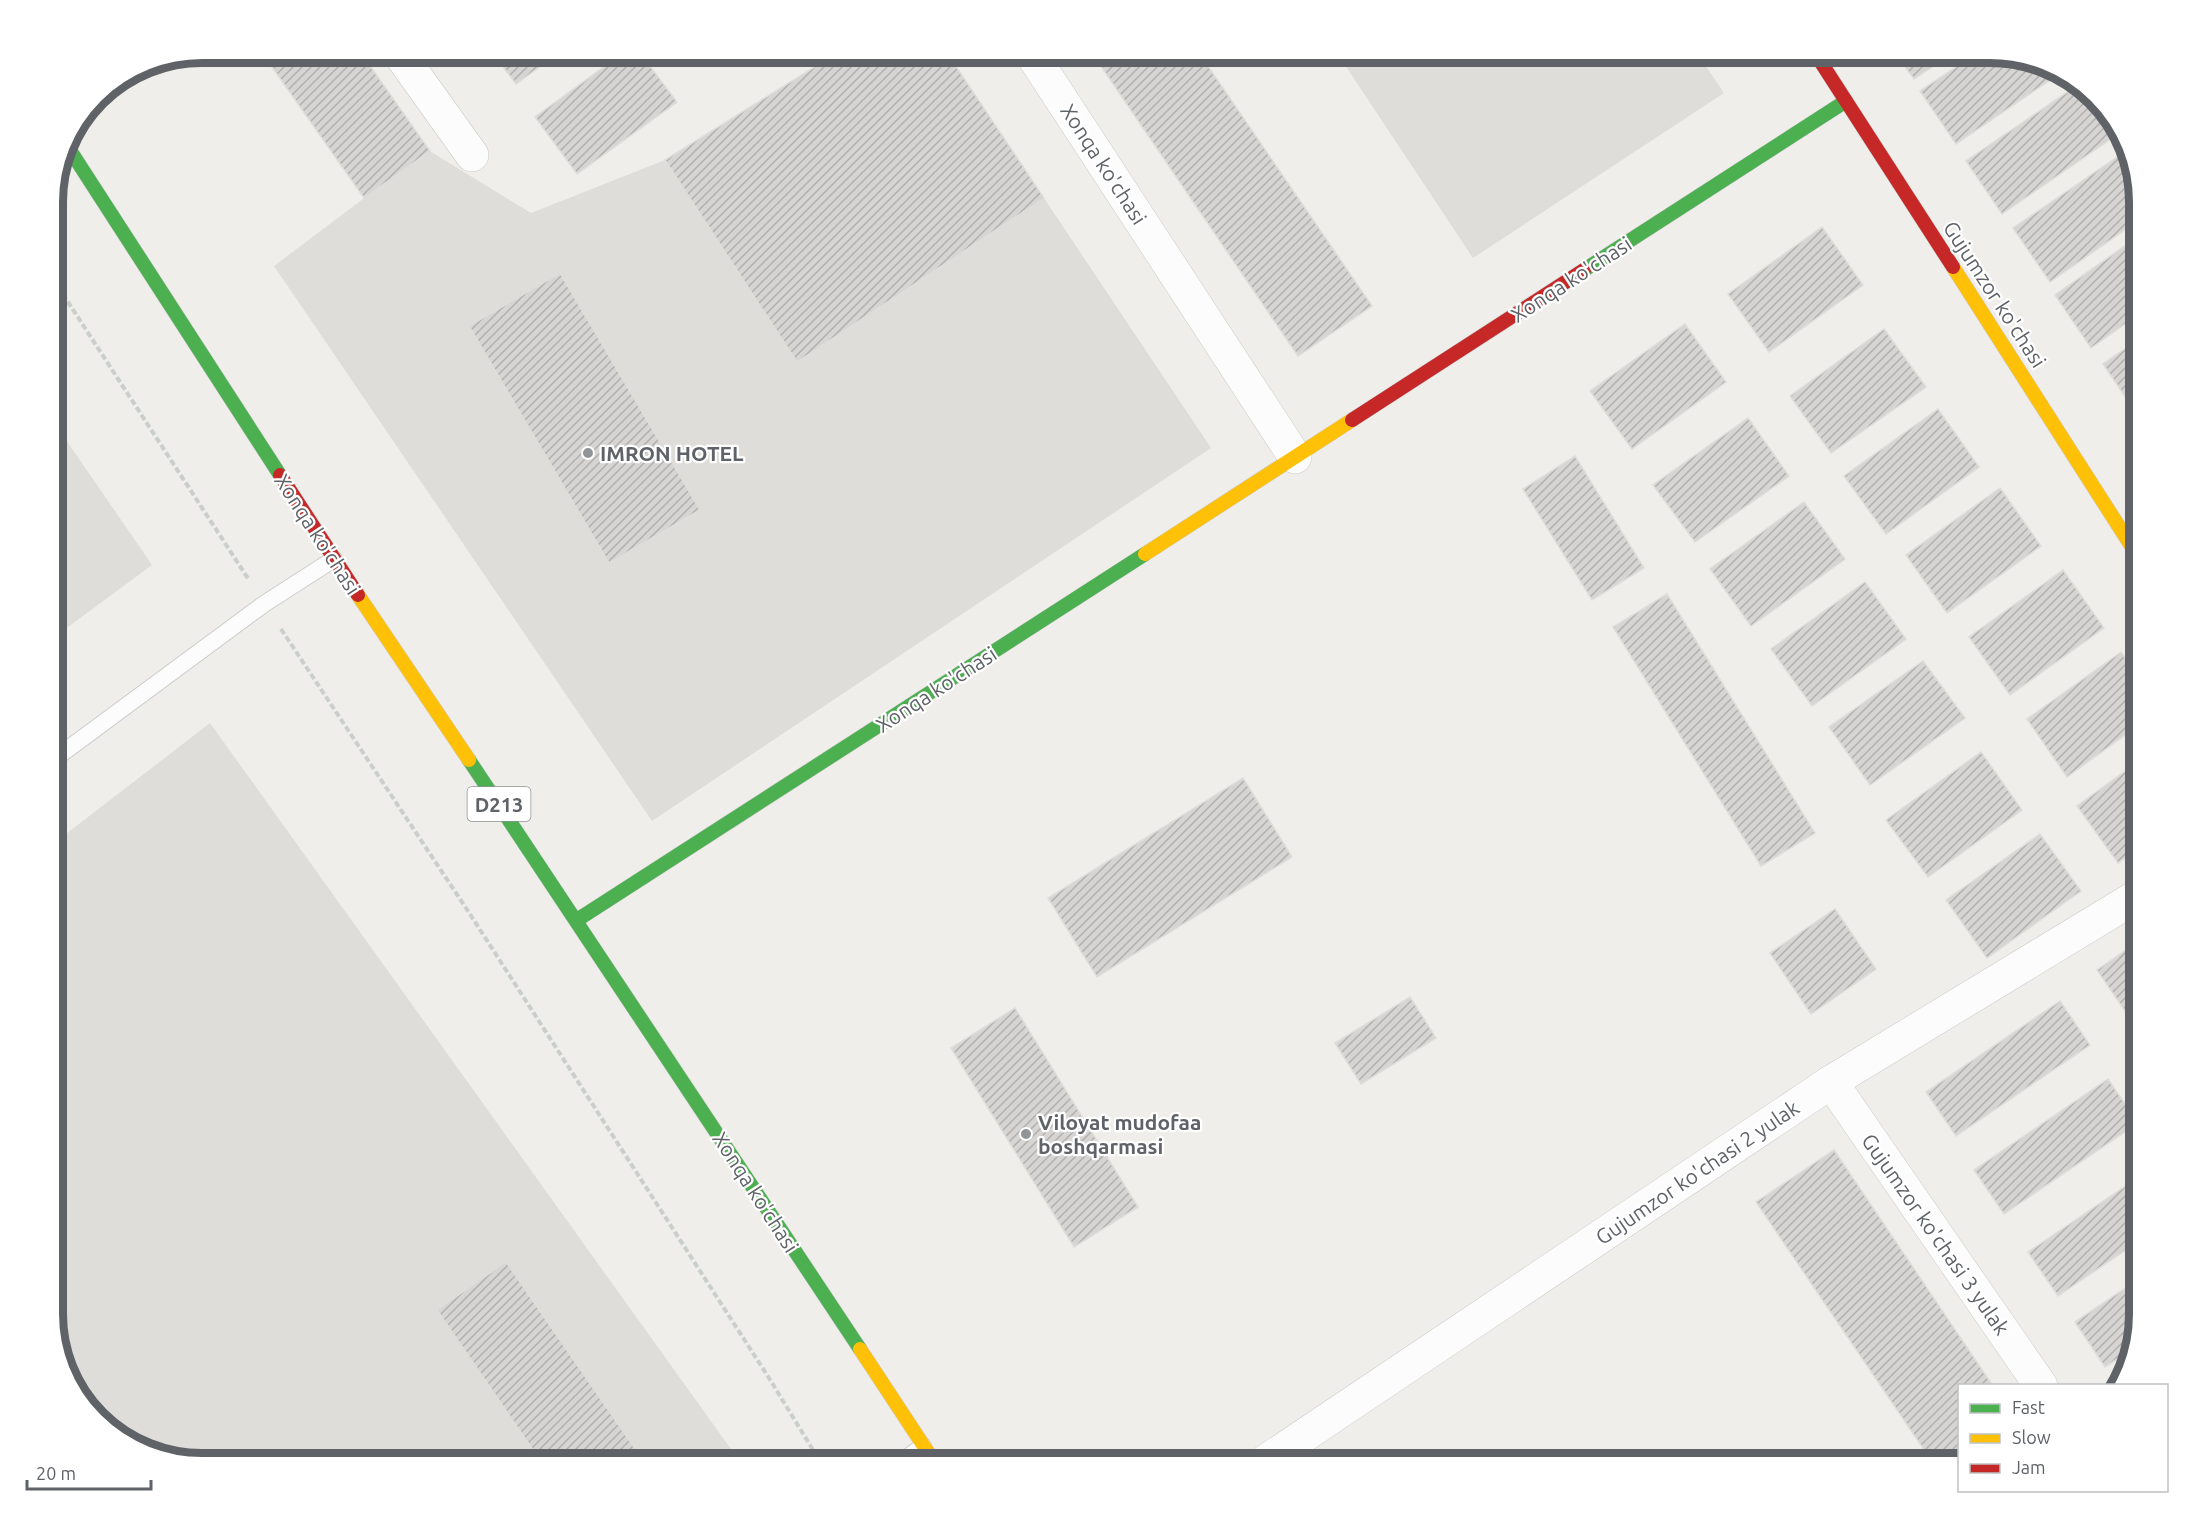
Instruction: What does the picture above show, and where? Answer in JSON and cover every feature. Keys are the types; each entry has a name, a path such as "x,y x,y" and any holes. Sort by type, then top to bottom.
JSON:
{"street":[{"path":"407,63 472,155"},
{"name":"Xonqa ko'chasi","path":"1038,63 1295,457"},
{"name":"Gujumzor ko'chasi","path":"1822,63 2129,542"},
{"name":"Xonqa ko'chasi","path":"577,920 1846,101"},
{"name":"Xonqa ko'chasi","path":"72,154 334,559 577,920 928,1453"},
{"name":"Gujumzor ko'chasi 2 yulak","path":"1279,1453 1831,1082 2129,901"},
{"name":"Gujumzor ko'chasi 3 yulak","path":"1831,1082 2040,1384"}],"lane":[{"path":"63,753 264,604 334,559"},
{"path":"914,1453 923,1446"}],"path":[{"path":"63,294 472,918 769,1378 814,1453"}],"shaded area":[{"path":"821,63 954,63 1211,448 652,821 274,266 428,150 531,213 665,160"},
{"path":"1344,63 1704,63 1724,93 1473,258"},
{"path":"63,436 152,565 63,631"},
{"path":"210,723 734,1453 202,1453 184,1452 149,1442 125,1430 110,1419 82,1384 68,1350 63,1323 63,836"}],"building":[{"path":"269,63 368,63 430,151 364,198"},
{"path":"500,63 545,63 516,84"},
{"path":"609,63 648,63 677,102 577,174 535,117"},
{"path":"821,63 954,63 1044,198 797,362 665,160"},
{"path":"1099,63 1206,63 1372,306 1298,356"},
{"path":"1902,63 1938,63 1914,79"},
{"path":"1962,63 2008,64 2035,70 2053,78 1956,144 1920,91"},
{"path":"2071,89 2095,110 2112,138 2002,214 1966,161"},
{"path":"2120,155 2128,184 2129,227 2050,282 2013,228"},
{"path":"1822,227 1863,285 1769,352 1728,294"},
{"path":"2129,243 2129,321 2091,348 2055,295"},
{"path":"560,273 700,510 609,563 469,326"},
{"path":"1685,324 1726,382 1632,449 1590,391"},
{"path":"1884,329 1926,387 1831,453 1790,396"},
{"path":"2129,346 2129,402 2103,364"},
{"path":"1938,409 1979,467 1886,534 1844,476"},
{"path":"1748,418 1789,476 1695,542 1653,485"},
{"path":"1575,456 1644,568 1592,600 1523,489"},
{"path":"2000,488 2041,546 1947,613 1906,555"},
{"path":"1804,502 1845,559 1751,626 1710,569"},
{"path":"2063,570 2104,628 2010,695 1969,637"},
{"path":"1865,582 1906,639 1812,706 1771,649"},
{"path":"1667,594 1815,833 1761,866 1613,627"},
{"path":"2121,652 2129,664 2129,732 2067,777 2027,719"},
{"path":"1923,661 1965,718 1870,785 1829,727"},
{"path":"1981,752 2022,810 1928,877 1886,820"},
{"path":"2129,768 2129,855 2118,863 2077,806"},
{"path":"1243,778 1292,857 1097,977 1048,898"},
{"path":"2040,834 2081,891 1987,958 1946,900"},
{"path":"1835,909 1876,969 1811,1014 1770,953"},
{"path":"2129,948 2129,1013 2127,1014 2097,970"},
{"path":"1410,997 1436,1038 1361,1084 1335,1043"},
{"path":"2060,1001 2090,1045 1956,1136 1926,1092"},
{"path":"1015,1008 1138,1207 1074,1247 951,1048"},
{"path":"2108,1079 2129,1110 2129,1129 2004,1214 1974,1170"},
{"path":"1834,1150 1992,1384 1958,1384 1958,1453 1926,1453 1756,1202"},
{"path":"2129,1184 2129,1248 2058,1296 2028,1252"},
{"path":"506,1262 638,1453 535,1453 437,1310"},
{"path":"2129,1286 2128,1332 2123,1355 2105,1367 2075,1322"}],"traffic: fast":[{"path":"1584,270 1846,101"},
{"path":"72,154 280,475"},
{"path":"577,920 1145,554"},
{"path":"469,760 860,1349"}],"traffic: slow":[{"path":"1953,267 2129,542"},
{"path":"1145,554 1352,420"},
{"path":"358,595 469,760"},
{"path":"860,1349 928,1453"}],"traffic: jam":[{"path":"1821,63 1953,267"},
{"path":"1352,420 1584,270"},
{"path":"280,475 358,595"}],"place":[{"name":"IMRON HOTEL","path":"588,453"},
{"name":"Viloyat mudofaa boshqarmasi","path":"1026,1134"}]}
